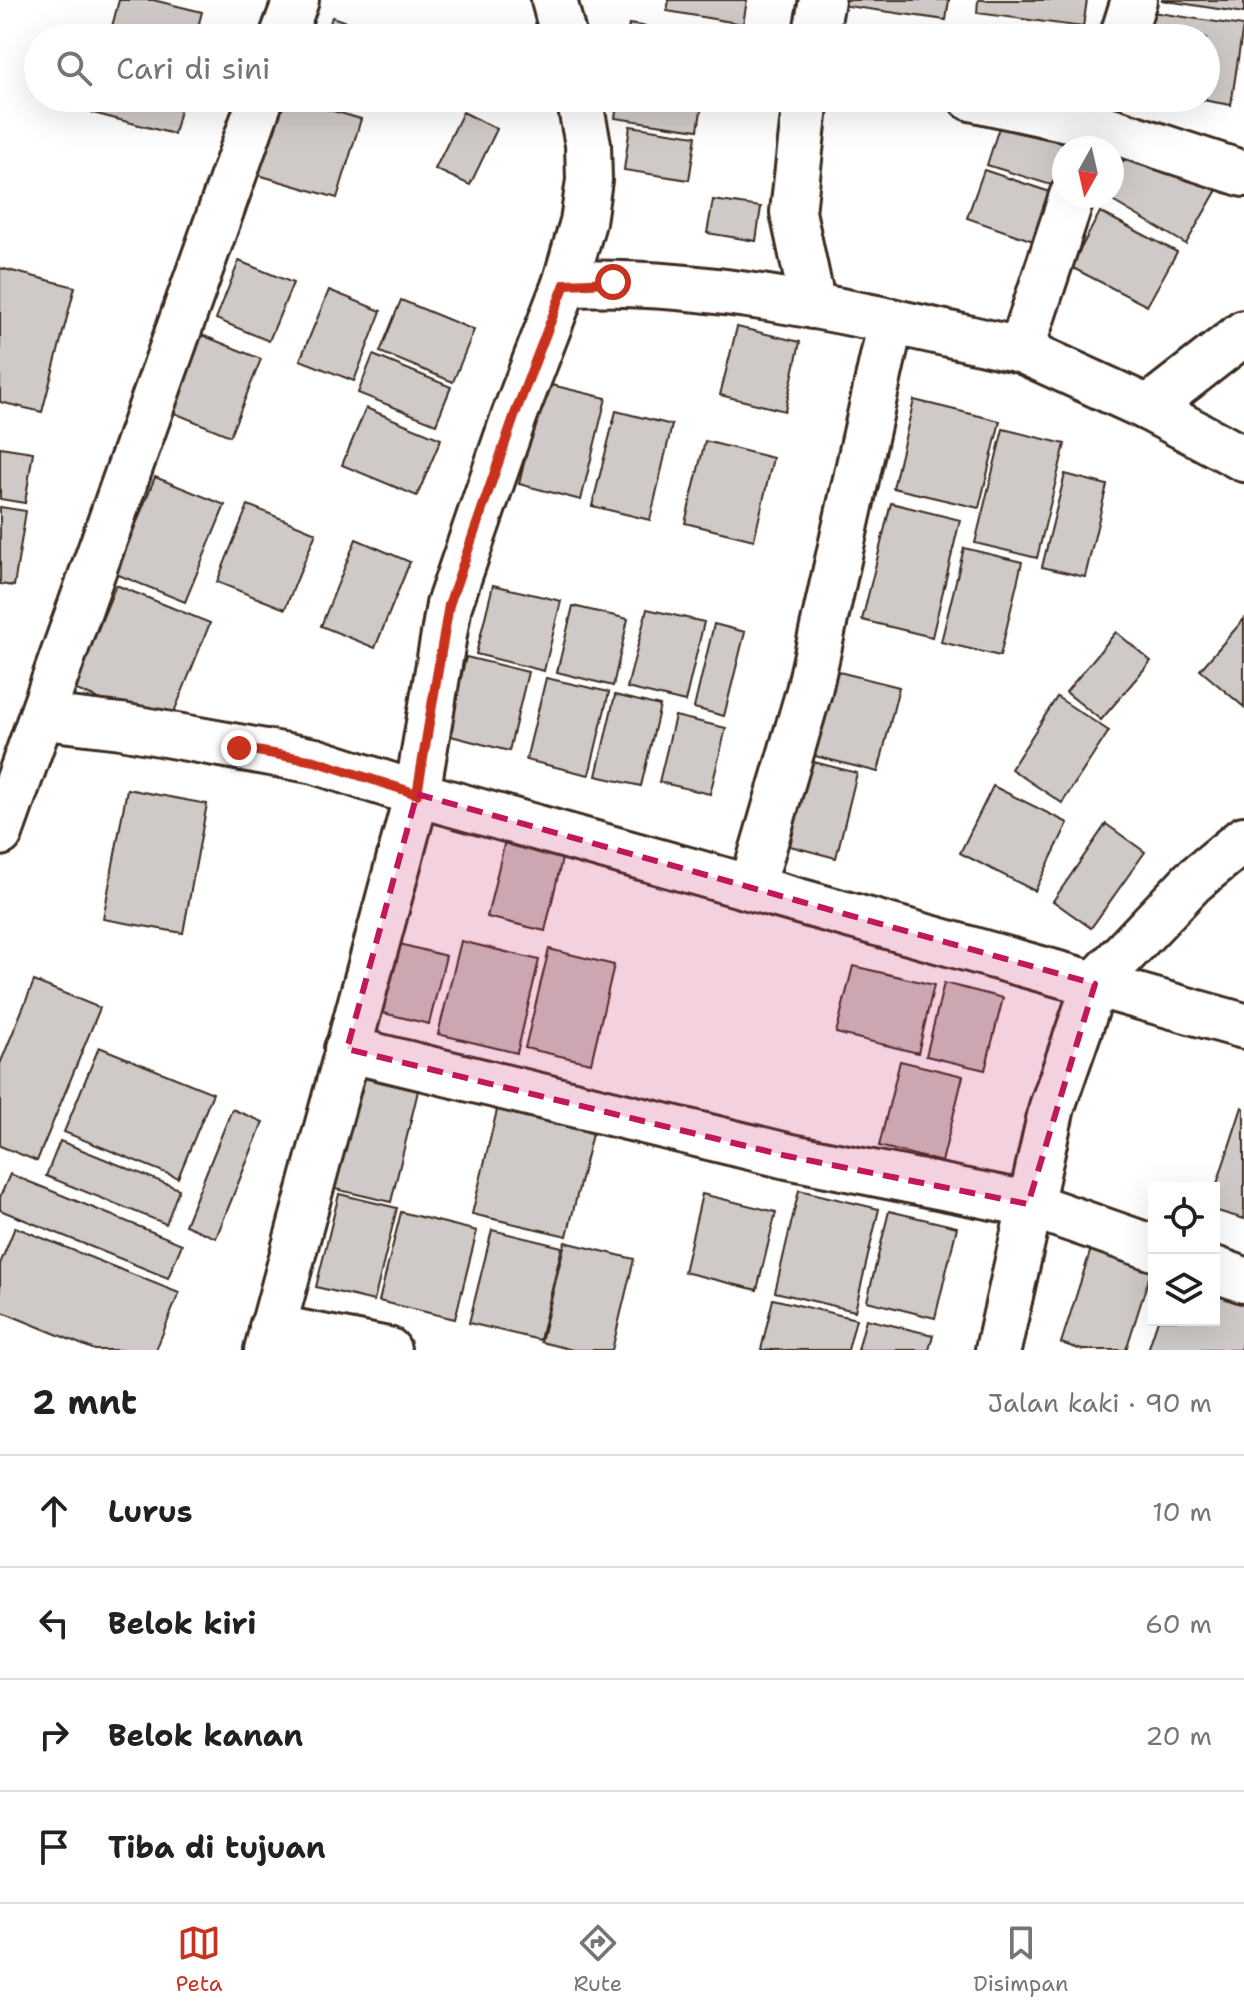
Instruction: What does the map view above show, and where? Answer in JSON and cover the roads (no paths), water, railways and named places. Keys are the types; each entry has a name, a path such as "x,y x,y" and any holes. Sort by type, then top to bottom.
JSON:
{"street":[{"path":"287,24 296,0"},
{"path":"554,0 560,24"},
{"path":"818,24 822,0"},
{"path":"1126,24 1134,0"},
{"path":"0,833 44,717 256,112"},
{"path":"388,1350 270,1339 417,794 449,605 515,414 565,284 583,222 589,180 588,144 582,112"},
{"path":"804,112 793,212 813,306"},
{"path":"1038,112 1095,124 1244,174"},
{"path":"1021,350 1068,208"},
{"path":"565,284 650,283 727,290 891,321 1021,350 1148,408 1244,459"},
{"path":"752,887 809,691 891,321"},
{"path":"1148,408 1244,333"},
{"path":"44,717 121,726 315,761 417,794 1244,1026"},
{"path":"998,1350 1052,1107 1095,984 1192,882 1244,839"},
{"path":"347,1049 787,1156 1028,1204 1148,1246"},
{"path":"1220,1271 1244,1280"}]}
